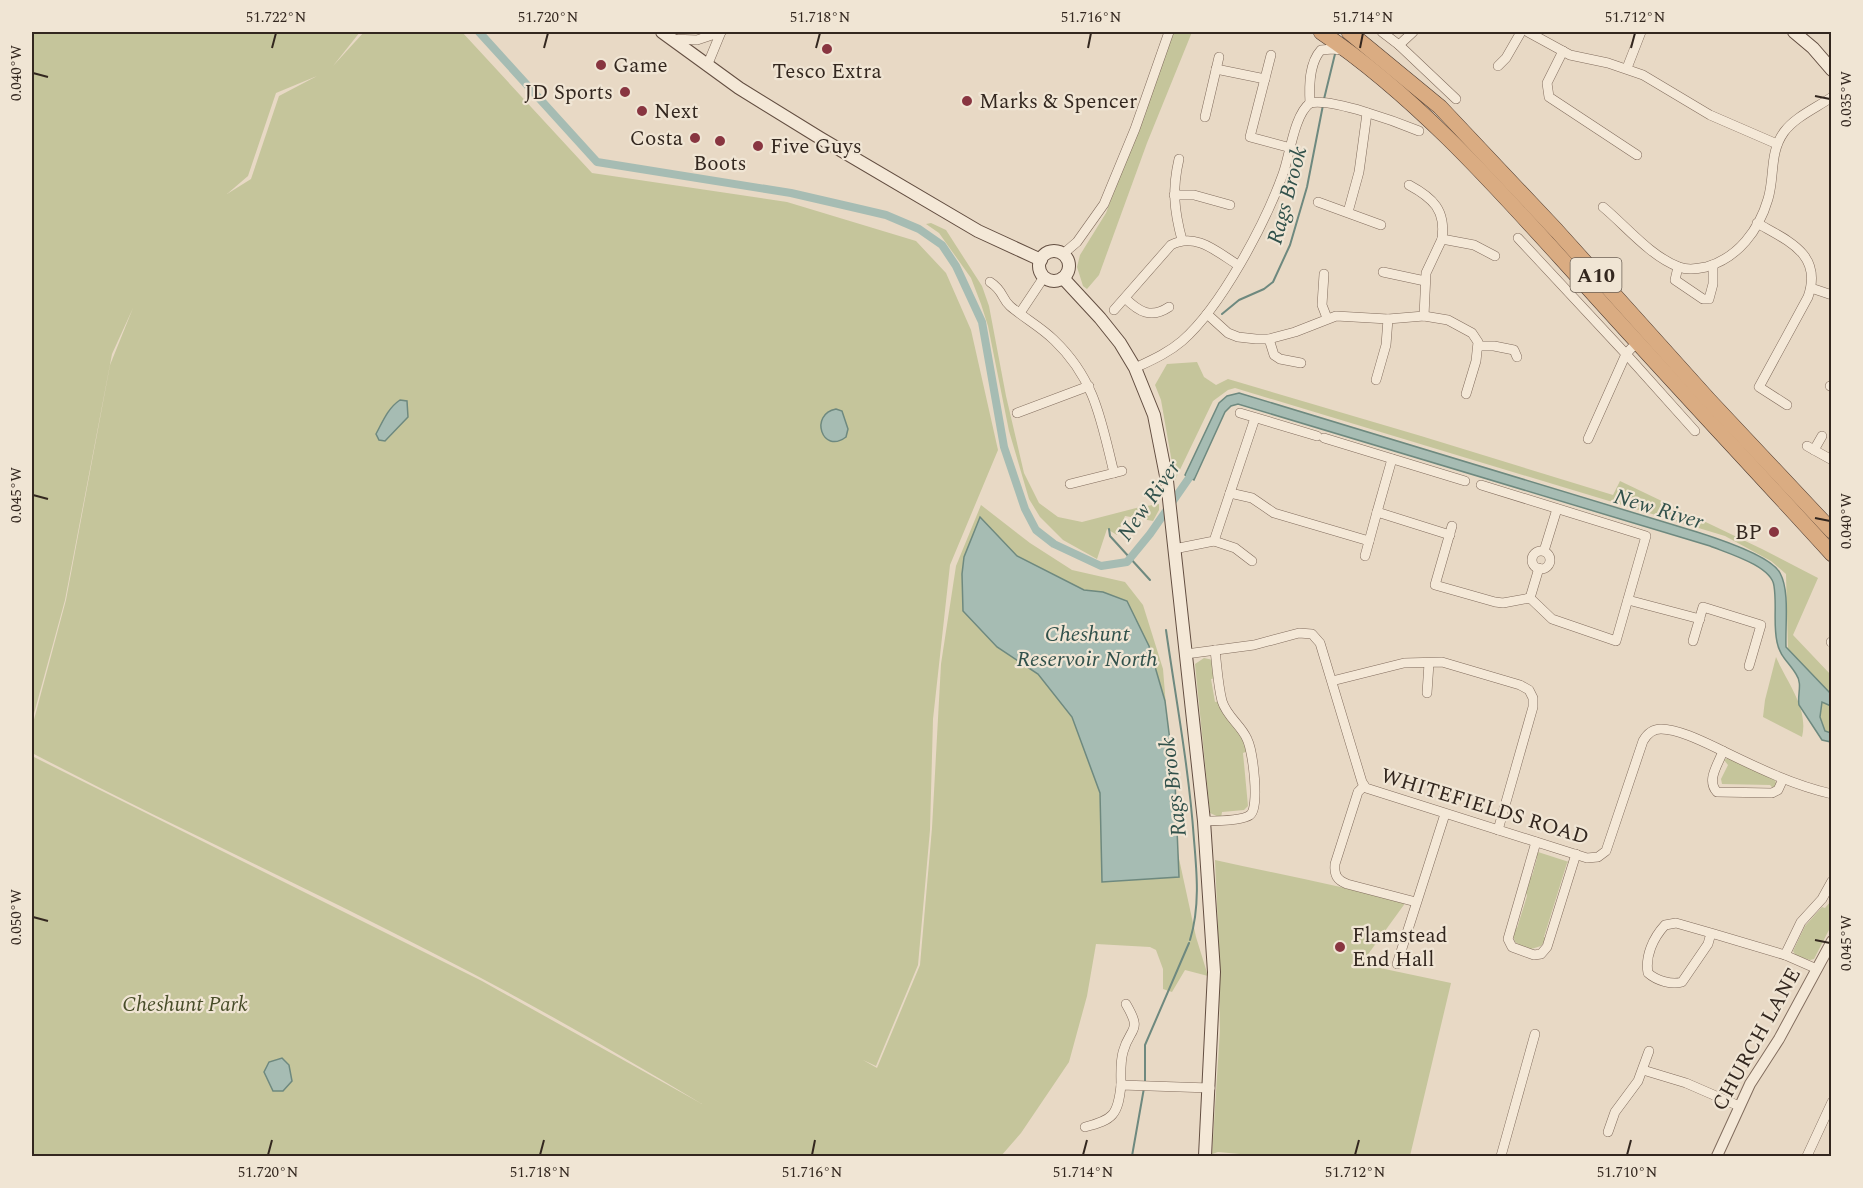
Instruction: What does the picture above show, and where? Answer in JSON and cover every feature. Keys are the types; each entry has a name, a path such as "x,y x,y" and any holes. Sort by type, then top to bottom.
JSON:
{"highway":[{"name":"A10","path":"1321,32 1382,79 1440,130 1546,241 1832,554"},
{"name":"A10","path":"1349,32 1440,108 1557,231 1709,400 1832,531"}],"main road":[{"path":"1794,32 1814,48 1832,70"},
{"path":"667,35 739,88 940,209 978,231 1041,260"},
{"path":"1047,253 1063,254 1069,266 1063,278 1053,281 1044,276 1040,269 1041,260 1047,253"},
{"path":"1063,278 1101,318 1135,368 1154,415 1161,443 1204,822 1214,972 1206,1156"}],"street":[{"path":"667,35 697,40 721,32"},
{"path":"707,66 721,32"},
{"path":"1063,254 1077,242 1104,204 1135,129 1169,32"},
{"path":"1382,32 1400,45 1456,99"},
{"path":"1400,45 1413,32"},
{"path":"1498,66 1506,58 1521,32"},
{"path":"1627,68 1641,32"},
{"path":"1535,33 1578,58 1627,68 1659,83 1727,123 1777,144"},
{"path":"1319,102 1309,82 1317,55 1321,50 1334,49 1349,52"},
{"path":"1563,51 1547,83 1549,96 1637,155"},
{"path":"1271,56 1250,137 1291,148"},
{"path":"1205,117 1219,57"},
{"path":"1216,69 1265,80"},
{"path":"1603,207 1649,248 1678,267 1695,268 1725,260 1738,250 1765,209 1770,191 1772,162 1783,133 1794,122 1832,97"},
{"path":"1135,368 1161,356 1181,342 1208,314 1239,265 1273,198 1303,110 1319,102 1367,113 1419,131"},
{"path":"1348,212 1359,172 1367,113"},
{"path":"1179,159 1174,195 1182,240"},
{"path":"1409,185 1423,193 1440,210 1443,221 1442,239 1428,267 1425,281 1424,316"},
{"path":"1174,195 1194,195 1230,205"},
{"path":"1318,202 1381,225"},
{"path":"1757,223 1803,252 1812,271 1811,288 1803,306 1759,387 1787,405"},
{"path":"1518,238 1695,431"},
{"path":"1442,239 1474,245 1495,256"},
{"path":"1114,310 1171,245 1182,240 1201,243 1239,265"},
{"path":"1678,267 1675,280 1703,298 1709,299 1713,284 1713,265"},
{"path":"1383,272 1425,281"},
{"path":"1324,274 1322,305 1327,318"},
{"path":"1020,313 1044,276"},
{"path":"990,282 1003,293 1011,307 1054,340 1083,375 1089,386 1118,472 1070,484"},
{"path":"1811,288 1832,295"},
{"path":"1125,298 1138,310 1149,314 1157,314 1169,308"},
{"path":"1208,314 1222,329 1232,335 1269,339 1295,332 1327,318 1350,316 1388,320 1424,316 1448,320 1475,336 1479,346 1466,393"},
{"path":"1376,380 1386,345 1388,320"},
{"path":"1269,339 1274,355 1280,359 1301,363"},
{"path":"1588,439 1626,354 1637,342"},
{"path":"1479,346 1514,350 1517,357"},
{"path":"1017,412 1089,386"},
{"path":"1240,413 1465,481"},
{"path":"1214,541 1255,418"},
{"path":"1822,436 1810,448 1832,460"},
{"path":"1365,556 1392,459"},
{"path":"1481,485 1646,536 1616,640 1552,619 1530,598"},
{"path":"1230,493 1252,498 1275,513 1369,541"},
{"path":"1530,598 1539,568 1548,566 1550,561 1549,555 1544,551 1557,509"},
{"path":"1377,512 1451,531 1435,585 1503,603 1530,598"},
{"path":"1174,549 1214,541 1235,548 1252,561"},
{"path":"1628,600 1700,619"},
{"path":"1693,641 1703,607 1761,625 1749,666"},
{"name":"WHITEFIELDS ROAD","path":"1186,654 1254,645 1299,633 1316,636 1364,786 1371,791 1594,858 1601,856 1606,850 1643,741 1652,731 1665,729 1697,740 1784,779 1832,794"},
{"path":"1204,822 1244,818 1251,815 1256,805 1249,744 1224,705 1215,650"},
{"path":"1332,681 1414,661 1442,662 1498,677 1529,690 1533,698 1529,720 1498,830"},
{"path":"1427,693 1429,663"},
{"path":"1723,751 1712,778 1713,788 1717,792 1772,793 1778,790 1784,779"},
{"path":"1364,786 1358,792 1335,864 1335,874 1338,879 1347,884 1416,902"},
{"path":"1397,964 1445,814"},
{"path":"1536,842 1508,939 1512,947 1534,955 1541,954 1547,947 1576,854"},
{"path":"1785,955 1801,922 1822,899 1832,881"},
{"path":"1712,933 1708,944 1682,982 1665,981 1654,978 1648,973 1652,944 1665,925 1669,923 1676,923 1712,933 1785,955 1817,969"},
{"name":"CHURCH LANE","path":"1718,1156 1750,1084 1779,1039 1832,941"},
{"path":"1085,1127 1103,1122 1111,1117 1117,1108 1124,1049 1135,1025 1126,1004"},
{"path":"1501,1156 1535,1034"},
{"path":"1608,1132 1615,1112 1636,1085 1649,1051"},
{"path":"1643,1070 1686,1083 1739,1106"},
{"path":"1121,1086 1210,1088"},
{"path":"1807,1156 1832,1102"}],"green space":[{"name":"Cheshunt Park","path":"32,32 360,32 333,66 364,32 462,32 592,173 787,202 916,241 946,273 971,330 998,450 950,565 933,719 930,830 918,965 876,1066 863,1060 877,1068 920,965 932,828 941,664 956,566 981,505 1030,543 1072,570 1125,582 1143,605 1163,669 1178,854 1196,937 1208,976 1185,970 1172,992 1163,989 1163,969 1156,950 1150,947 1096,944 1087,996 1069,1062 1021,1133 1001,1156 32,1156 32,756 482,981 702,1104 569,1026 467,971 32,753 32,727 66,600 110,365 133,308 112,354 65,600 32,721","holes":["317,76 279,96 251,179 227,194 248,176 276,93"]},
{"path":"1174,32 1192,32 1147,143 1099,275 1087,289 1083,286 1077,267 1080,255 1106,213"},
{"path":"931,223 946,230 982,286 989,306 1006,396 1024,473 1039,503 1058,517 1082,522 1159,504 1159,510 1153,521 1125,516 1117,535 1107,529 1097,559 1063,540 1040,517 1029,499 1009,431 988,326 981,304 971,278 939,233 926,224"},
{"path":"1197,362 1204,377 1216,385 1228,379 1613,495 1620,481 1818,578 1793,635 1831,675 1831,694 1788,651 1786,574 1771,561 1725,536 1235,388 1228,390 1213,401 1175,480 1161,400 1155,385 1167,364"},
{"path":"1776,657 1800,706 1802,737 1763,717"},
{"path":"1204,658 1213,660 1217,678 1211,679 1215,702 1219,701 1239,730 1248,751 1243,753 1248,806 1244,810 1222,812 1221,818 1210,813 1195,664"},
{"path":"1822,702 1831,706 1831,733 1825,731 1820,717"},
{"path":"1728,758 1774,778 1777,785 1773,788 1770,785 1722,784 1721,779 1728,765 1724,760"},
{"path":"1538,852 1569,862 1544,937 1547,938 1541,946 1528,950 1515,942 1512,932 1513,927 1517,928 1527,896 1525,890 1528,877 1532,876"},
{"path":"1215,860 1406,902 1361,964 1451,983 1410,1156 1262,1156 1218,1152 1212,1154 1220,1030"},
{"path":"1831,901 1831,926 1814,959 1796,956 1793,951 1805,926 1822,907 1825,908"}],"water":[{"path":"1239,393 1697,532 1742,548 1766,560 1775,567 1783,580 1786,599 1786,647 1831,694 1831,706 1822,702 1820,717 1825,731 1831,733 1831,742 1822,740 1799,705 1798,678 1778,647 1774,586 1766,572 1757,566 1710,546 1238,404 1231,406 1225,412 1194,480 1185,475 1219,403 1227,396"},
{"path":"400,400 407,401 408,417 385,441 379,440 376,434 381,424"},
{"path":"836,409 842,411 848,429 846,437 838,441 831,441 825,437 821,425 828,412"},
{"name":"Cheshunt Reservoir North","path":"980,517 1017,556 1084,590 1103,592 1127,601 1149,646 1165,701 1175,781 1179,877 1102,882 1100,793 1072,717 1038,674 997,647 963,611 964,557"},
{"path":"282,1058 289,1065 292,1081 283,1091 273,1091 264,1072 269,1062"}],"waterway":[{"name":"New River","path":"479,32 597,162 791,193 886,215 919,229 942,245 956,266 982,322 1004,447 1025,509 1036,530 1054,544 1101,566 1127,562 1150,534 1194,468"},
{"name":"Rags Brook","path":"1324,99 1335,54"},
{"name":"Rags Brook","path":"1222,314 1239,300 1264,289 1273,282 1290,245 1307,187 1323,105"},
{"name":"Rags Brook","path":"1109,529 1110,536 1150,580"},
{"name":"Rags Brook","path":"1166,630 1192,813 1197,878 1195,915 1190,940"},
{"name":"Rags Brook","path":"1145,1083 1145,1045 1189,943"},
{"name":"Rags Brook","path":"1132,1156 1144,1088"}],"place":[{"name":"Tesco Extra","path":"827,49"},
{"name":"Game","path":"601,65"},
{"name":"JD Sports","path":"625,92"},
{"name":"Marks & Spencer","path":"967,101"},
{"name":"Next","path":"642,111"},
{"name":"Costa","path":"695,138"},
{"name":"Boots","path":"720,141"},
{"name":"Five Guys","path":"758,146"},
{"name":"BP","path":"1774,532"},
{"name":"Flamstead End Hall","path":"1340,947"}]}
